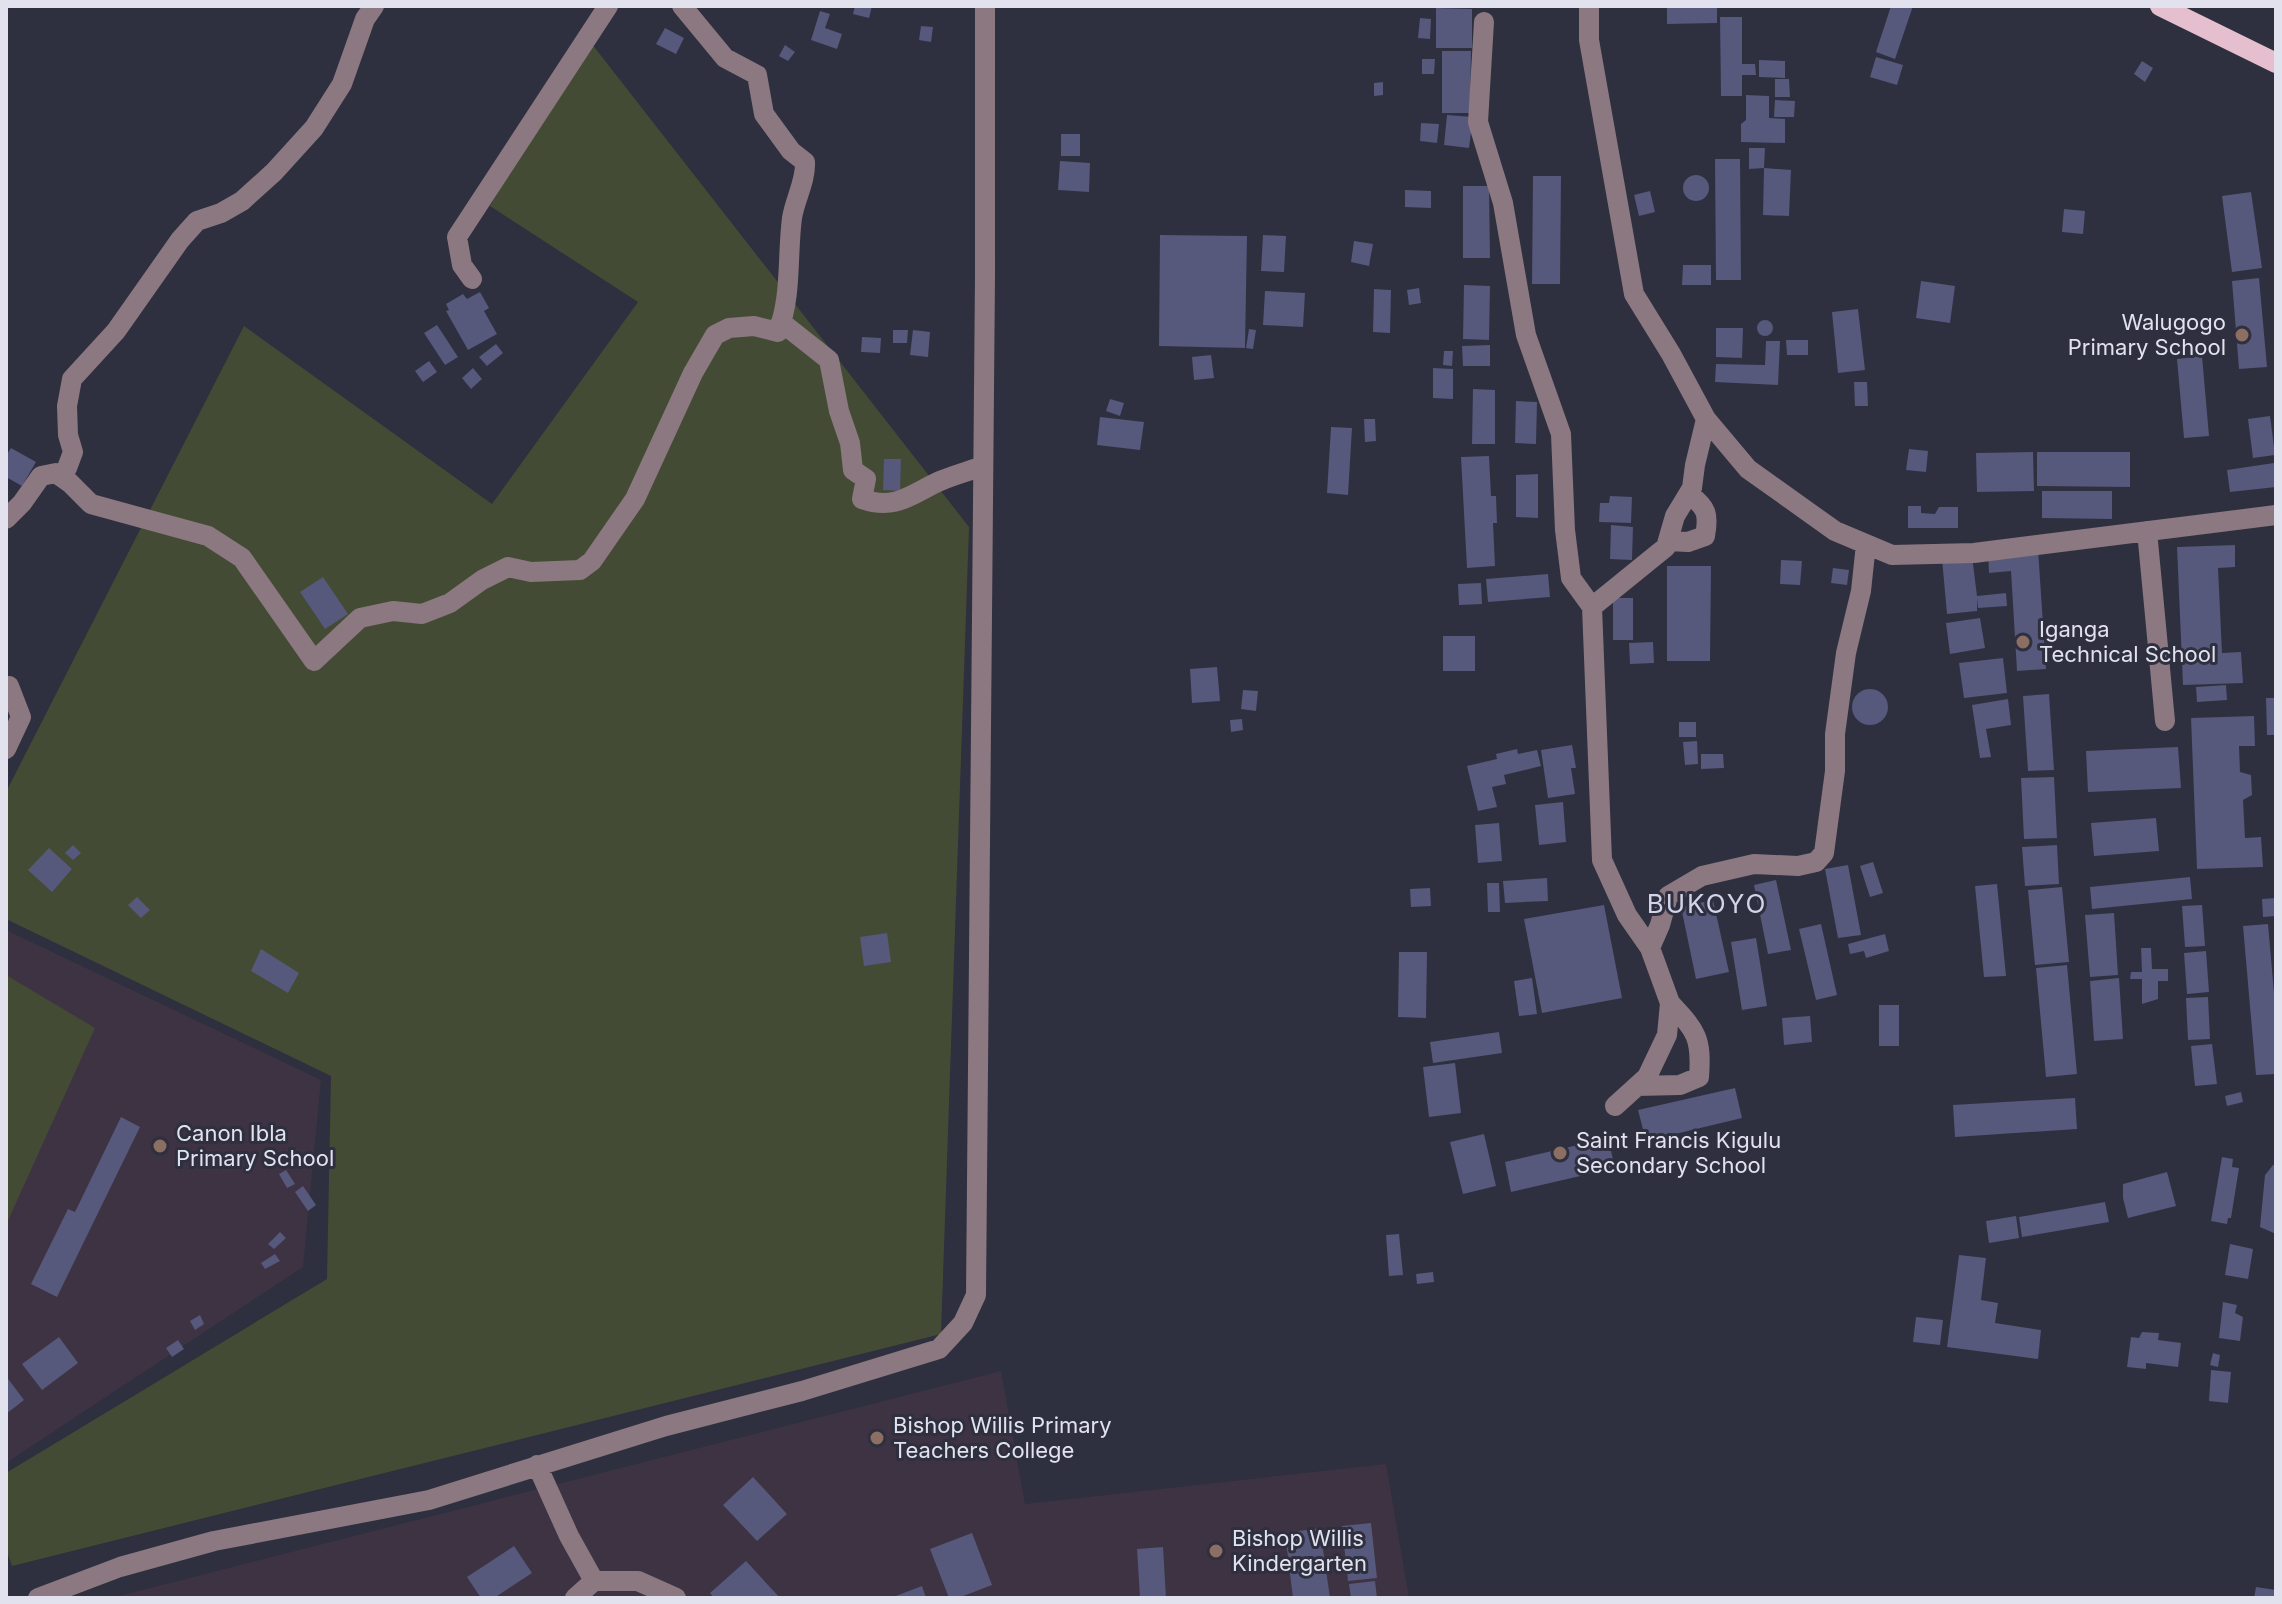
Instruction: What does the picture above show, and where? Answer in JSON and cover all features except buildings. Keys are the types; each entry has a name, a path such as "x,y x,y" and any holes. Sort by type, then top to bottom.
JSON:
{"main road":[{"path":"2160,6 2276,63"}],"street":[{"path":"61,477 73,452 68,435 67,406 72,379 116,331 180,240 197,221 221,213 242,201 274,172 314,128 342,84 365,19 374,6"},
{"path":"472,279 462,265 457,237 608,6"},
{"path":"6,519 41,476 56,473 91,504 208,536 242,558 314,661 360,618 393,611 422,614 450,603 482,580 508,567 531,572 564,572 580,570 592,561 635,499 693,373 715,335 729,328 754,326 778,332 784,315 792,216 805,162 791,151 764,114 757,75 725,58 682,6"},
{"path":"38,1598 120,1567 214,1541 429,1500 666,1426 802,1391 939,1349 963,1323 976,1295 985,6"},
{"path":"1589,6 1589,40 1634,294 1706,419 1748,469 1835,531 1892,555 1974,553 2276,515"},
{"path":"1484,22 1478,122 1503,203 1526,335 1561,434 1565,530 1571,578 1592,607 1602,860 1627,915 1650,948 1670,1003 1689,1023 1699,1041 1699,1077 1680,1085 1637,1086"},
{"path":"781,322 829,360 839,411 850,443 853,470 866,479 862,499 876,504 900,501 941,481 983,466"},
{"path":"1592,607 1666,547 1675,516 1692,488 1706,419"},
{"path":"1668,541 1688,542 1705,536 1709,518 1701,503 1689,494"},
{"path":"2147,531 2165,721"},
{"path":"1650,948 1668,896 1702,876 1754,864 1798,866 1816,862 1824,853 1846,653 1861,591 1866,544"},
{"path":"6,749 21,717 9,686"},
{"path":"1615,1106 1647,1077 1667,1035 1670,1003"},
{"path":"537,1465 569,1536 594,1581"},
{"path":"575,1598 594,1581 638,1581 676,1598"}],"shaded area":[{"name":"Canon Ibla Primary School","path":"6,930 321,1080 303,1267 6,1463"},
{"name":"Bishop Willis Primary Teachers College","path":"1001,1371 1025,1504 1386,1464 1409,1598 111,1598"}],"green space":[{"path":"588,39 969,527 941,1334 12,1566 6,1549 6,1473 327,1279 331,1076 6,919 6,792 244,326 492,504 638,302 490,206"},
{"path":"6,975 95,1028 6,1225"}],"place":[{"name":"Walugogo Primary School","path":"2242,335"},
{"name":"Iganga Technical School","path":"2023,642"},
{"name":"Canon Ibla Primary School","path":"160,1146"},
{"name":"Saint Francis Kigulu Secondary School","path":"1560,1153"},
{"name":"Bishop Willis Primary Teachers College","path":"877,1438"},
{"name":"Bishop Willis Kindergarten","path":"1216,1551"}],"district":[{"name":"BUKOYO","path":"1707,903"}]}
